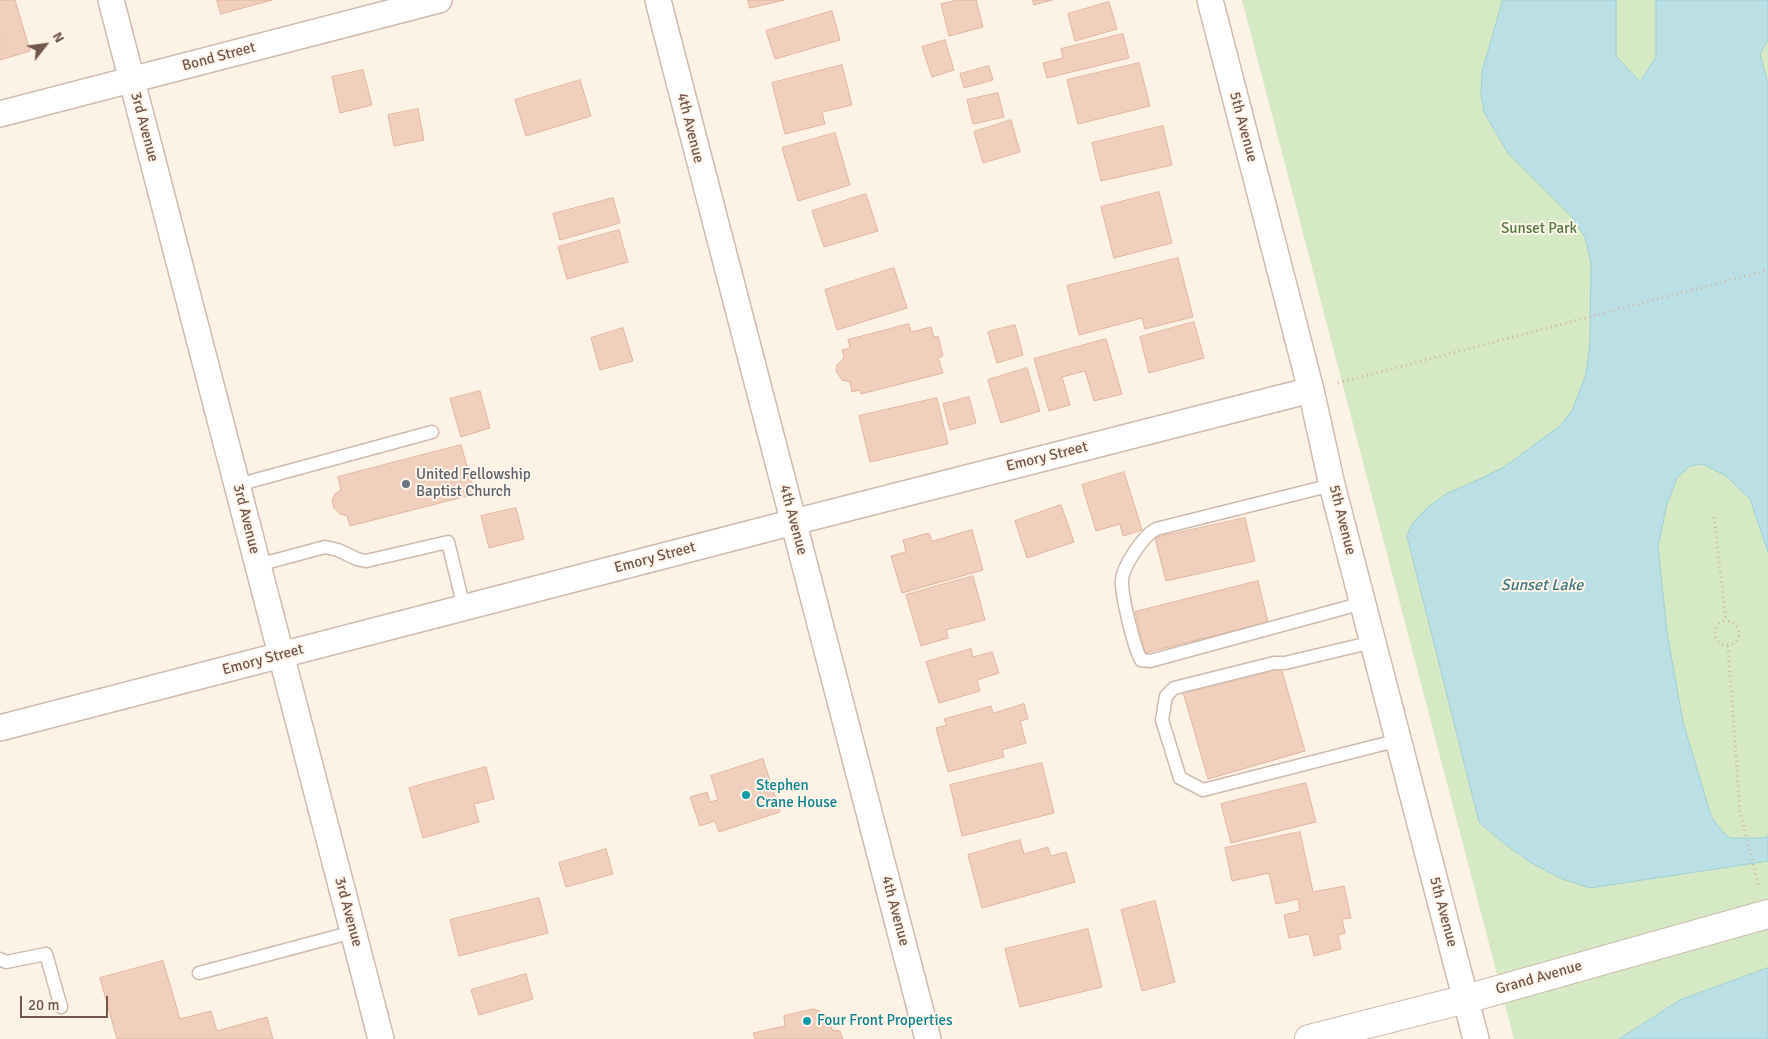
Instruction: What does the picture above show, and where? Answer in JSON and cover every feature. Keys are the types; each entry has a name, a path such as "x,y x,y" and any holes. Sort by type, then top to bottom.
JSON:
{"street":[{"name":"3rd Avenue","path":"111,0 381,1039"},
{"name":"Bond Street","path":"0,114 439,0"},
{"name":"4th Avenue","path":"658,0 928,1039"},
{"name":"5th Avenue","path":"1210,0 1311,390 1332,485 1476,1039"},
{"name":"Emory Street","path":"0,728 1311,390"},
{"name":"Grand Avenue","path":"1309,1039 1466,999 1768,914"}],"lane":[{"path":"237,485 432,432"},
{"path":"1332,485 1156,529 1149,533 1140,544 1122,580 1137,650 1141,660 1150,661 1363,603"},
{"path":"258,565 325,547 366,561 448,542 464,608"},
{"path":"1373,642 1285,663 1274,663 1174,688 1166,696 1162,720 1180,778 1203,790 1398,740"},
{"path":"199,973 353,932"},
{"path":"0,959 6,962 46,954 61,1007"}],"path":[{"path":"1311,390 1768,270"},
{"path":"1714,517 1726,621"},
{"path":"1726,621 1736,625 1739,632 1738,640 1728,646 1720,643 1716,636 1716,628 1726,621"},
{"path":"1728,646 1740,812 1756,873"}],"green space":[{"name":"Sunset Park","path":"1242,0 1768,0 1768,1039 1514,1039"}],"water":[{"name":"Sunset Lake","path":"1503,0 1616,0 1616,56 1640,82 1656,57 1656,0 1768,0 1768,40 1760,54 1768,83 1768,552 1750,499 1726,476 1703,464 1690,466 1677,478 1667,504 1658,546 1667,633 1683,722 1711,816 1721,830 1730,838 1765,838 1768,836 1768,861 1590,888 1560,878 1530,862 1479,822 1407,536 1412,524 1427,508 1448,493 1504,467 1560,426 1572,411 1586,374 1590,343 1591,263 1585,237 1572,217 1508,153 1484,112 1481,94 1482,72"},
{"path":"1768,968 1768,1039 1619,1039 1680,1000"}],"building":[{"path":"0,0 15,0 30,51 0,60"},
{"path":"217,0 272,0 221,14"},
{"path":"748,0 784,0 750,8"},
{"path":"958,0 976,0 983,27 949,36 941,4"},
{"path":"1033,0 1052,0 1034,5"},
{"path":"1109,2 1117,29 1075,41 1068,14"},
{"path":"832,11 840,40 775,59 766,31"},
{"path":"1123,34 1129,58 1047,78 1043,63 1063,58 1061,49"},
{"path":"945,40 954,70 932,77 922,47"},
{"path":"1139,63 1150,106 1078,124 1067,80"},
{"path":"842,65 852,105 822,112 825,124 785,134 772,83"},
{"path":"989,66 993,80 964,88 960,74"},
{"path":"363,70 372,105 340,113 332,77"},
{"path":"580,80 591,116 526,136 515,100"},
{"path":"998,93 1004,117 973,124 967,100"},
{"path":"418,109 424,140 394,146 388,115"},
{"path":"1011,120 1020,152 983,163 974,132"},
{"path":"1163,126 1172,165 1101,181 1092,143"},
{"path":"835,133 850,185 798,201 782,148"},
{"path":"1159,192 1172,243 1114,258 1101,207"},
{"path":"866,194 878,231 824,247 812,211"},
{"path":"613,198 620,223 560,240 553,214"},
{"path":"619,230 628,262 567,279 558,247"},
{"path":"1178,258 1193,317 1145,329 1142,318 1079,335 1067,286"},
{"path":"894,268 907,308 837,330 825,290"},
{"path":"1194,322 1204,358 1149,373 1140,337"},
{"path":"909,324 911,332 931,327 934,337 938,336 943,356 938,358 943,373 861,394 860,390 852,392 850,382 842,380 836,371 837,365 844,358 842,350 850,348 848,340"},
{"path":"1015,325 1023,355 997,363 988,332"},
{"path":"623,328 633,361 600,370 591,338"},
{"path":"1106,339 1122,394 1094,401 1085,371 1062,377 1070,405 1049,411 1034,359"},
{"path":"1027,368 1040,411 1001,423 988,380"},
{"path":"480,391 490,428 461,437 450,399"},
{"path":"969,397 976,423 950,430 943,404"},
{"path":"937,398 948,444 870,462 859,416"},
{"name":"United Fellowship Baptist Church","path":"461,445 475,494 350,526 347,516 340,514 334,508 332,500 335,494 341,490 338,477"},
{"path":"1124,472 1142,530 1123,536 1120,524 1096,531 1082,485"},
{"path":"1061,505 1074,542 1027,558 1015,521"},
{"path":"516,508 524,539 489,548 481,516"},
{"path":"1245,518 1255,561 1166,581 1155,538"},
{"path":"972,530 983,570 902,593 891,556 906,552 903,540 929,533 932,541"},
{"path":"973,576 985,620 946,630 948,638 921,646 906,595"},
{"path":"1258,581 1268,622 1145,653 1135,612"},
{"path":"971,649 973,657 992,652 999,673 977,680 980,691 939,703 926,662"},
{"path":"1280,664 1305,751 1208,779 1183,692"},
{"path":"1024,704 1028,719 1020,721 1026,743 1002,750 1004,757 948,772 936,728 947,725 944,719 991,706 993,713"},
{"name":"Stephen Crane House","path":"763,759 780,812 719,832 715,821 700,826 690,797 707,792 710,802 718,800 711,776"},
{"path":"1042,763 1054,813 962,836 950,785"},
{"path":"486,767 494,799 474,804 479,822 423,838 409,788"},
{"path":"1306,783 1316,822 1231,843 1221,804"},
{"path":"1300,832 1313,892 1344,886 1351,918 1342,919 1345,933 1338,935 1341,949 1314,956 1309,934 1289,938 1284,915 1300,911 1298,899 1276,904 1269,873 1232,881 1225,848"},
{"path":"1020,840 1024,854 1048,847 1051,856 1066,852 1075,882 982,908 968,855"},
{"path":"606,849 613,874 566,887 559,863"},
{"path":"539,898 548,933 459,956 450,920"},
{"path":"1155,901 1175,982 1142,991 1121,910"},
{"path":"1088,929 1102,987 1020,1007 1005,949"},
{"path":"163,961 180,1019 211,1011 217,1031 267,1017 273,1039 117,1039 100,978"},
{"path":"526,974 533,999 479,1015 471,990"},
{"name":"Four Front Properties","path":"814,1009 827,1015 832,1030 840,1031 843,1039 755,1039 753,1033 785,1026 784,1016"}],"place":[{"name":"United Fellowship Baptist Church","path":"406,484"},
{"name":"Stephen Crane House","path":"746,795"},
{"name":"Four Front Properties","path":"807,1021"}]}
